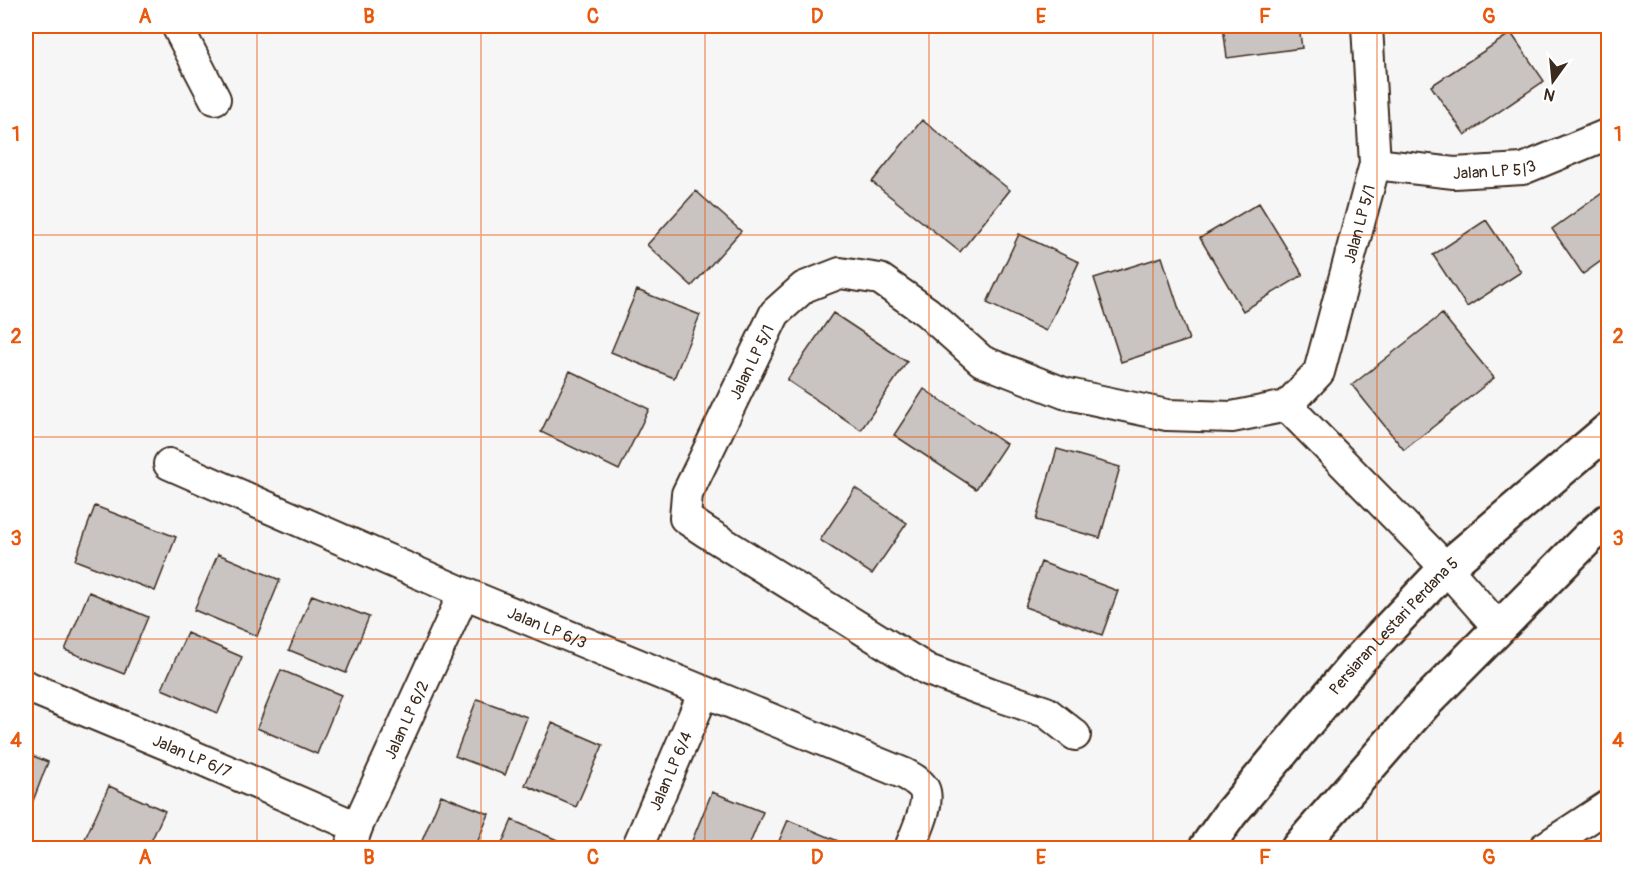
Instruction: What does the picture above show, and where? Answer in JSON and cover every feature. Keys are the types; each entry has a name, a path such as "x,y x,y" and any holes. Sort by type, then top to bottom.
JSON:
{"main road":[{"name":"Persiaran Lestari Perdana 5","path":"1206,849 1230,814 1358,661 1446,568 1608,430"},
{"path":"1298,849 1423,705 1498,627 1608,521"}],"street":[{"path":"177,26 215,99"},
{"name":"Jalan LP 5/1","path":"1075,735 1046,712 928,670 685,518 687,494 775,313 804,287 840,273 880,279 927,312 982,361 1064,393 1167,415 1232,417 1287,406 1319,372 1375,165 1367,26"},
{"name":"Jalan LP 5/3","path":"1375,165 1454,173 1523,169 1608,134"},
{"path":"1287,406 1446,568 1498,627"},
{"name":"Jalan LP 6/3","path":"169,464 464,593 905,774 918,782 925,791 926,805 910,849"},
{"name":"Jalan LP 6/2","path":"354,838 464,593"},
{"name":"Jalan LP 6/7","path":"26,686 168,745 354,838"},
{"name":"Jalan LP 6/4","path":"637,849 704,692"},
{"path":"1544,849 1608,806"}],"building":[{"path":"1223,26 1299,26 1302,48 1227,58"},
{"path":"1511,33 1544,81 1465,135 1431,86"},
{"path":"922,120 1010,190 960,252 872,182"},
{"path":"1608,189 1608,256 1583,274 1552,229"},
{"path":"696,191 741,231 692,286 647,245"},
{"path":"1259,203 1303,275 1243,311 1200,238"},
{"path":"1486,220 1521,272 1467,307 1433,255"},
{"path":"1019,234 1079,262 1046,331 987,303"},
{"path":"1162,257 1189,340 1121,362 1094,278"},
{"path":"637,290 700,315 674,378 611,352"},
{"path":"833,313 907,362 861,430 787,380"},
{"path":"1442,314 1494,378 1404,450 1352,385"},
{"path":"570,371 649,409 619,470 541,432"},
{"path":"924,389 1006,444 976,489 894,435"},
{"path":"1057,449 1120,467 1100,538 1036,520"},
{"path":"855,488 907,523 872,574 820,540"},
{"path":"95,506 176,537 155,591 75,560"},
{"path":"218,554 280,580 257,636 194,610"},
{"path":"1041,562 1118,591 1102,635 1025,607"},
{"path":"89,592 148,617 124,674 65,650"},
{"path":"312,595 369,617 346,673 289,650"},
{"path":"187,633 242,657 218,713 162,689"},
{"path":"281,670 341,695 317,754 257,728"},
{"path":"477,699 527,717 505,775 455,756"},
{"path":"552,723 603,745 576,807 525,785"},
{"path":"26,753 48,762 26,819"},
{"path":"109,786 165,811 148,848 100,848 84,841"},
{"path":"712,792 763,812 748,848 689,848"},
{"path":"441,795 489,814 475,848 419,848"},
{"path":"512,820 564,843 562,848 500,848"},
{"path":"788,820 843,843 840,848 776,848"}]}
